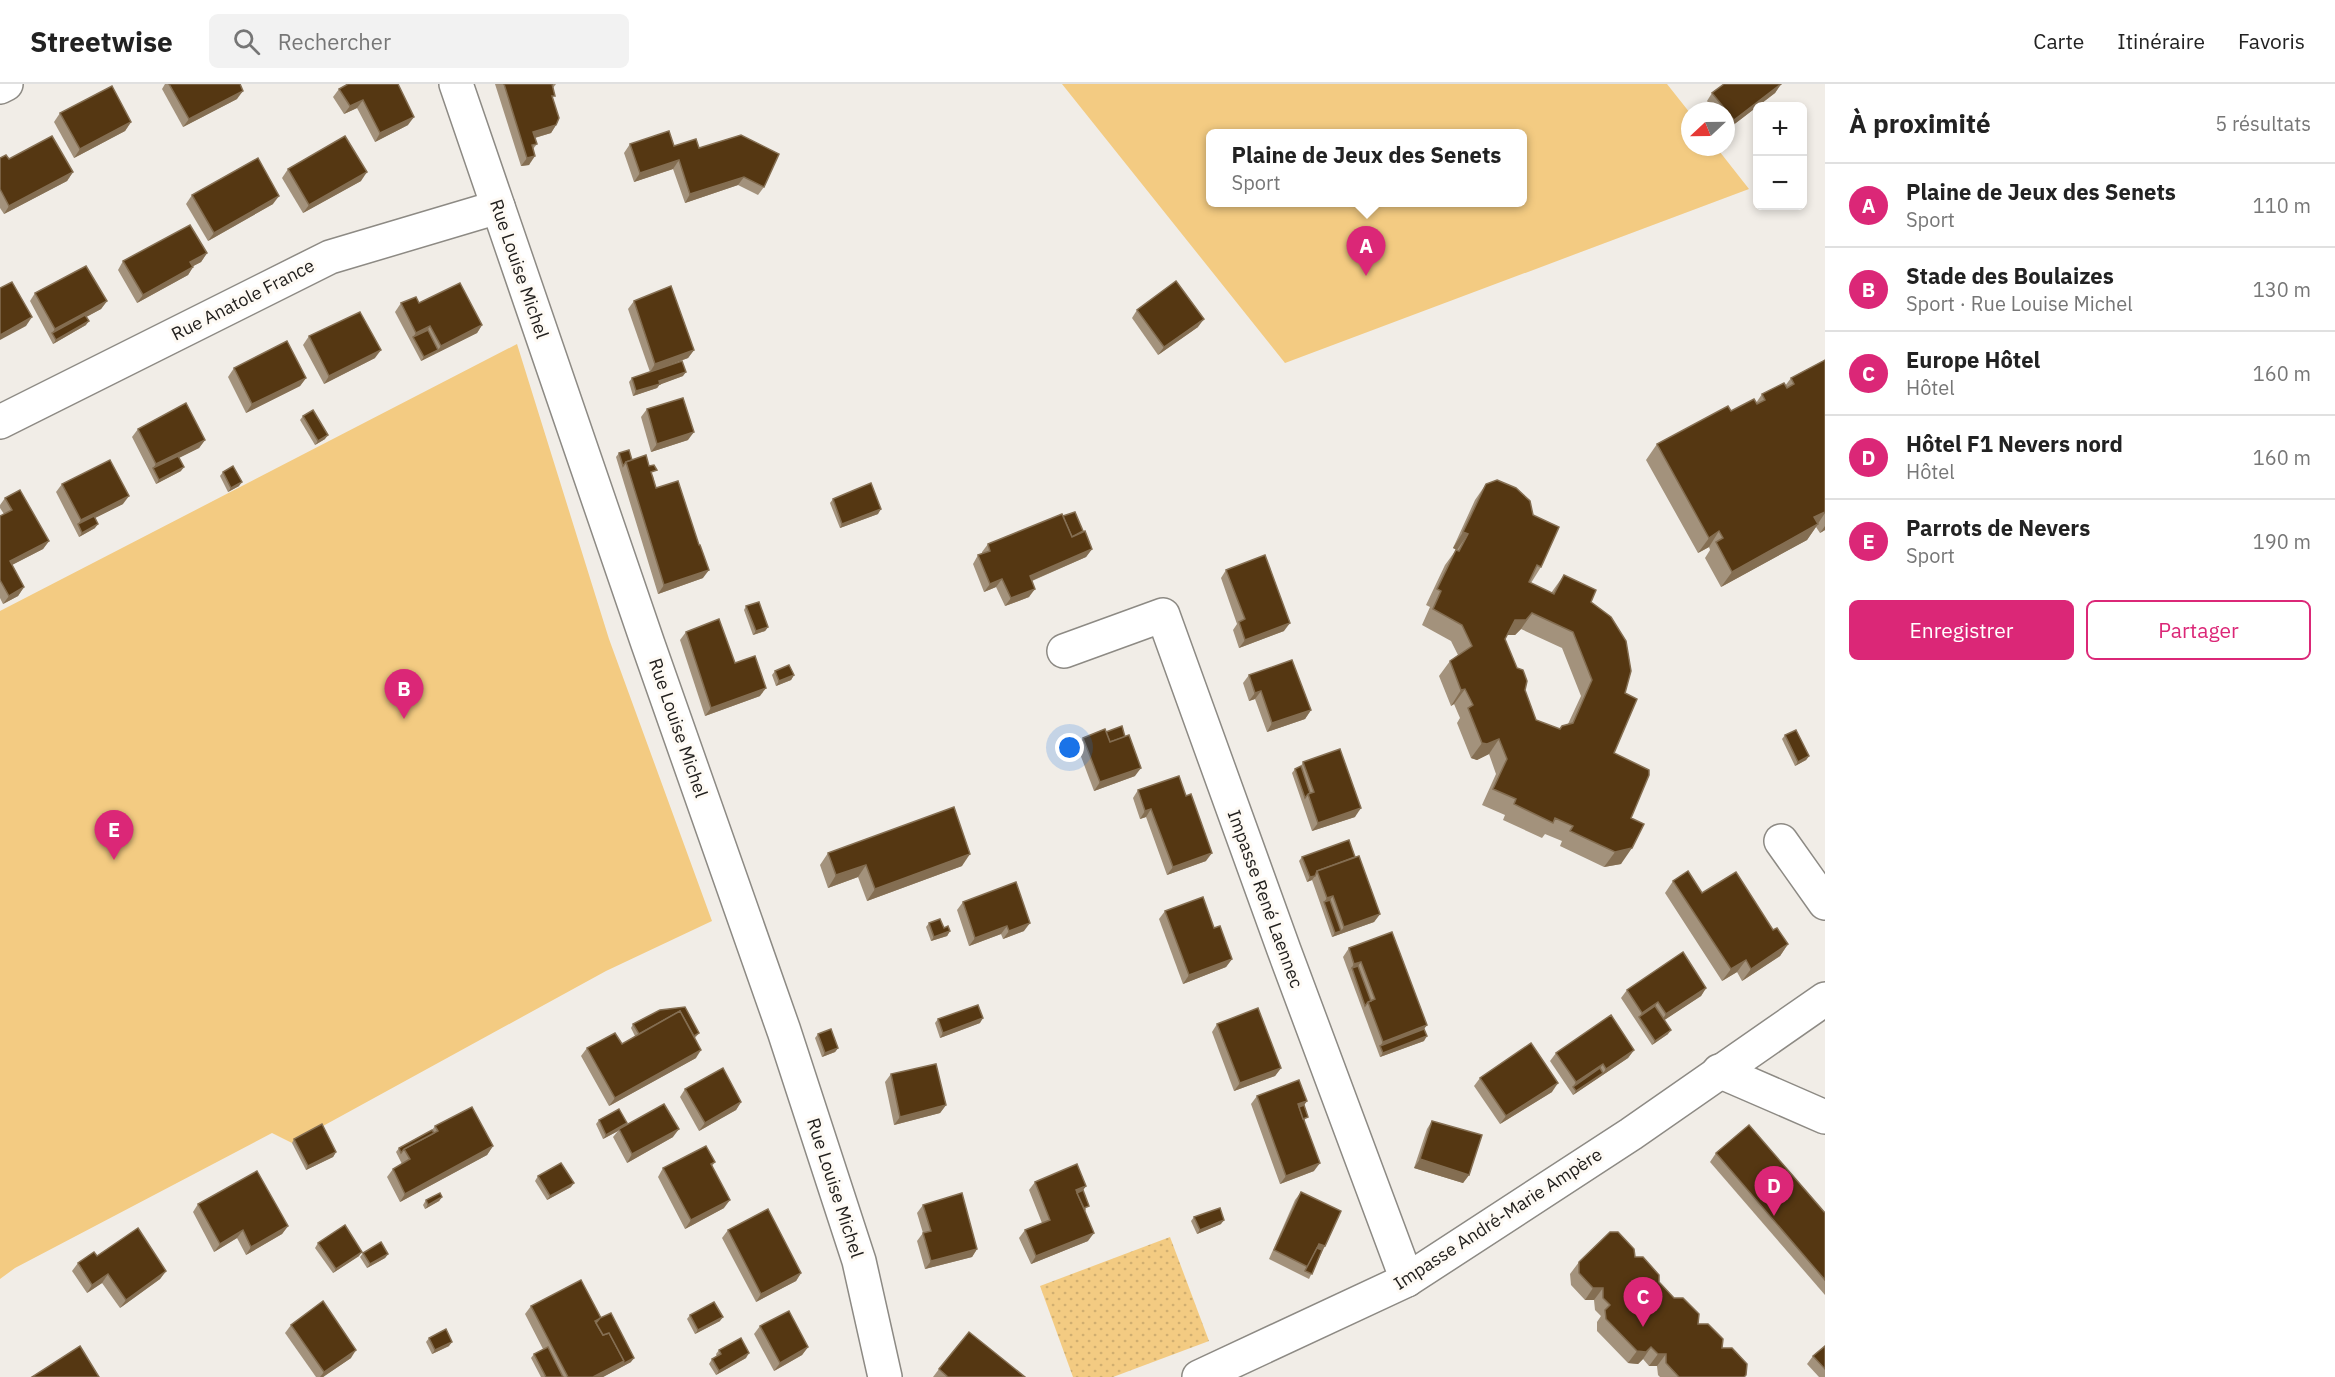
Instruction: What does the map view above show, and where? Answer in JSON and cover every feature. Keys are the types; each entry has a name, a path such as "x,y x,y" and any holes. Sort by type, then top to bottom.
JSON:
{"street":[{"path":"0,87 6,84"},
{"name":"Rue Louise Michel","path":"456,84 648,644 784,1031 859,1261 885,1377"},
{"name":"Rue Anatole France","path":"0,422 330,257 498,207"},
{"name":"Impasse René Laennec","path":"1064,651 1163,615 1407,1281"},
{"path":"1780,841 1825,903"},
{"name":"Impasse André-Marie Ampère","path":"1198,1377 1407,1281 1631,1134 1825,999"},
{"path":"1719,1071 1825,1117"}],"shaded area":[{"path":"1062,84 1667,84 1681,102 1681,156 1723,156 1749,189 1285,363"},
{"path":"517,344 609,639 712,921 606,971 292,1143 272,1133 15,1268 0,1279 0,611"},
{"path":"1170,1237 1209,1341 1113,1377 1073,1377 1040,1286"}],"building":[{"path":"169,84 240,84 243,91 189,119"},
{"path":"348,84 398,84 414,117 380,133 363,100 350,106 339,89"},
{"path":"504,84 552,84 555,96 552,96 559,118 556,125 533,132 537,144 532,145 535,156 527,158"},
{"path":"1724,84 1781,84 1758,102 1753,102 1753,105 1735,119 1735,102 1719,102 1712,93"},
{"path":"112,86 131,122 80,149 60,113"},
{"path":"669,131 674,146 696,139 699,148 741,135 779,154 764,187 744,177 690,194 679,160 640,173 630,144"},
{"path":"52,136 73,172 9,206 0,189 0,158 6,155 9,159"},
{"path":"345,136 367,172 309,205 288,169"},
{"path":"258,158 279,196 214,233 192,195"},
{"path":"190,225 207,253 190,262 193,267 143,295 123,261"},
{"path":"86,266 107,301 55,329 35,293"},
{"path":"1176,281 1204,319 1164,347 1137,310"},
{"path":"12,282 32,317 0,335 0,288"},
{"path":"460,283 482,325 441,346 430,326 416,333 401,303 416,297 419,303"},
{"path":"671,286 694,350 655,364 634,301"},
{"path":"360,312 381,350 329,376 309,336"},
{"path":"85,315 89,321 56,340 52,333"},
{"path":"428,330 438,350 424,357 413,337"},
{"path":"287,341 306,378 252,404 234,368"},
{"path":"1825,360 1825,512 1814,517 1818,524 1732,572 1716,542 1723,538 1719,531 1709,538 1657,444 1728,406 1731,411 1754,399 1757,404 1765,400 1762,394 1784,383 1787,388 1794,384 1791,378"},
{"path":"682,361 686,372 659,381 660,384 636,391 632,378"},
{"path":"683,398 694,432 657,444 647,409"},
{"path":"186,403 205,440 156,464 138,429"},
{"path":"313,410 328,435 318,441 303,416"},
{"path":"629,450 632,460 623,466 619,453"},
{"path":"646,455 649,466 654,465 657,470 651,472 656,488 678,481 709,570 664,585 626,462"},
{"path":"178,456 184,467 159,480 153,468"},
{"path":"110,460 129,496 81,520 62,484"},
{"path":"233,466 242,482 231,488 223,472"},
{"path":"1497,480 1516,488 1530,501 1533,515 1559,527 1541,567 1537,565 1529,582 1554,594 1564,575 1596,590 1591,602 1611,617 1626,641 1631,671 1625,693 1637,699 1614,753 1649,770 1631,818 1644,824 1632,848 1615,852 1570,831 1573,826 1555,818 1553,823 1514,804 1516,799 1493,789 1507,759 1499,739 1487,744 1482,743 1468,708 1473,705 1465,689 1461,690 1450,661 1472,646 1462,625 1433,609 1441,591 1437,589 1456,550 1459,551 1468,534 1463,532 1486,484","holes":["1532,613 1573,632 1592,680 1573,723 1562,726 1560,729 1536,720 1525,690 1527,681 1523,670 1517,668 1505,639 1515,620 1526,620"]},
{"path":"871,483 881,509 842,524 833,499"},
{"path":"20,490 49,541 10,561 24,587 9,596 0,580 0,516 12,510 5,498"},
{"path":"1075,512 1083,531 1072,537 1063,516"},
{"path":"1062,514 1072,537 1085,531 1092,549 1030,576 1035,589 1011,598 1002,579 990,584 978,555 990,551 988,544"},
{"path":"94,516 98,524 82,533 78,524"},
{"path":"1265,555 1290,623 1245,640 1239,622 1245,619 1226,570"},
{"path":"759,602 768,627 756,631 746,606"},
{"path":"719,619 735,663 755,656 766,688 711,708 686,632"},
{"path":"1292,660 1311,710 1272,723 1261,691 1255,693 1249,675"},
{"path":"789,665 794,675 779,681 775,671"},
{"path":"1122,726 1125,737 1110,742 1106,732"},
{"path":"1105,729 1110,742 1129,735 1141,768 1100,782 1083,738"},
{"path":"1796,730 1809,756 1798,762 1785,735"},
{"path":"1340,749 1361,808 1318,823 1308,794 1314,792 1303,762"},
{"path":"1301,766 1310,793 1305,798 1295,769"},
{"path":"1179,776 1186,796 1191,794 1212,853 1173,867 1151,809 1145,811 1138,790"},
{"path":"954,807 970,854 875,889 866,865 836,875 828,853"},
{"path":"1349,840 1355,857 1317,871 1315,876 1310,877 1302,857"},
{"path":"1359,856 1380,914 1344,927 1333,896 1327,898 1317,871"},
{"path":"1688,871 1702,893 1736,872 1773,930 1777,928 1788,944 1751,969 1746,960 1731,969 1673,881"},
{"path":"1016,882 1030,923 1009,931 1007,926 975,938 963,902"},
{"path":"1203,897 1214,928 1220,926 1232,959 1189,975 1165,911"},
{"path":"1330,900 1341,931 1335,933 1324,902"},
{"path":"940,919 944,928 948,926 950,931 934,937 929,923"},
{"path":"1392,932 1427,1025 1383,1042 1368,1002 1375,999 1361,962 1354,964 1349,948"},
{"path":"1683,952 1706,988 1666,1014 1658,1002 1642,1013 1627,990"},
{"path":"1358,966 1371,1001 1365,1006 1352,968"},
{"path":"978,1005 983,1018 943,1033 938,1019"},
{"path":"1655,1006 1671,1030 1655,1041 1639,1017"},
{"path":"685,1007 699,1033 694,1036 680,1011 639,1034 633,1024 660,1010"},
{"path":"1258,1008 1281,1068 1240,1083 1217,1024"},
{"path":"680,1011 701,1050 615,1098 587,1048 615,1033 622,1044"},
{"path":"1611,1015 1634,1050 1606,1069 1603,1064 1576,1082 1556,1053"},
{"path":"831,1029 838,1048 825,1053 818,1034"},
{"path":"1424,1029 1427,1036 1383,1053 1380,1046"},
{"path":"1531,1043 1558,1083 1506,1116 1480,1078"},
{"path":"936,1064 946,1105 900,1117 891,1074"},
{"path":"723,1068 741,1102 705,1123 685,1089"},
{"path":"1600,1068 1603,1073 1576,1091 1573,1087"},
{"path":"1299,1080 1307,1101 1298,1104 1320,1163 1286,1176 1257,1096"},
{"path":"664,1104 679,1129 632,1154 619,1129"},
{"path":"1304,1105 1308,1117 1303,1119 1299,1107"},
{"path":"472,1107 493,1146 405,1194 393,1169 410,1159 404,1149 438,1131 435,1126"},
{"path":"619,1109 627,1123 606,1135 599,1120"},
{"path":"1432,1121 1482,1135 1469,1175 1420,1159"},
{"path":"322,1124 336,1152 308,1166 294,1139"},
{"path":"1749,1125 1825,1213 1825,1280 1716,1153"},
{"path":"432,1130 434,1133 404,1149 401,1153 399,1148"},
{"path":"706,1146 715,1162 711,1164 730,1200 691,1220 663,1168"},
{"path":"561,1163 574,1183 550,1196 538,1176"},
{"path":"1077,1164 1086,1186 1076,1190 1094,1233 1036,1256 1025,1230 1050,1220 1035,1182"},
{"path":"257,1171 288,1226 251,1247 243,1230 220,1244 198,1204"},
{"path":"1083,1190 1089,1206 1084,1208 1077,1193"},
{"path":"1301,1192 1341,1211 1325,1246 1319,1244 1308,1267 1274,1250"},
{"path":"440,1193 442,1197 428,1205 426,1200"},
{"path":"962,1193 977,1249 931,1261 923,1233 931,1231 923,1205"},
{"path":"1220,1208 1224,1220 1200,1230 1194,1217"},
{"path":"768,1209 801,1273 761,1294 728,1230"},
{"path":"345,1225 362,1252 336,1269 318,1243"},
{"path":"138,1228 166,1271 126,1300 108,1274 92,1285 78,1263 94,1252 97,1256"},
{"path":"1610,1232 1618,1232 1634,1249 1635,1257 1643,1257 1659,1275 1659,1282 1674,1298 1683,1298 1699,1314 1698,1324 1708,1324 1723,1339 1722,1348 1732,1348 1747,1364 1744,1377 1679,1377 1666,1363 1666,1354 1658,1354 1651,1347 1646,1352 1637,1351 1606,1319 1605,1310 1610,1305 1603,1298 1603,1288 1593,1288 1579,1273 1579,1262"},
{"path":"381,1242 388,1254 370,1264 363,1253"},
{"path":"1317,1248 1322,1250 1312,1274 1305,1271"},
{"path":"581,1280 601,1318 595,1321 603,1335 609,1333 624,1361 593,1377 568,1377 531,1306"},
{"path":"323,1301 356,1350 324,1372 291,1325"},
{"path":"714,1302 723,1317 698,1330 690,1315"},
{"path":"789,1311 808,1347 780,1363 760,1326"},
{"path":"611,1313 634,1358 621,1365 624,1361 609,1333 603,1335 596,1323 600,1318"},
{"path":"446,1329 452,1342 435,1350 429,1338"},
{"path":"969,1332 1025,1377 948,1377 939,1369"},
{"path":"741,1338 749,1353 719,1371 712,1359 721,1354 719,1350"},
{"path":"80,1346 99,1377 32,1377"},
{"path":"1825,1346 1825,1369 1813,1356"},
{"path":"548,1347 563,1377 546,1377 534,1354"}],"place":[{"name":"Plaine de Jeux des Senets","path":"1366,276"},
{"name":"Stade des Boulaizes","path":"404,719"},
{"name":"Parrots de Nevers","path":"114,860"},
{"name":"Hôtel F1 Nevers nord","path":"1774,1216"},
{"name":"Europe Hôtel","path":"1643,1327"}]}
